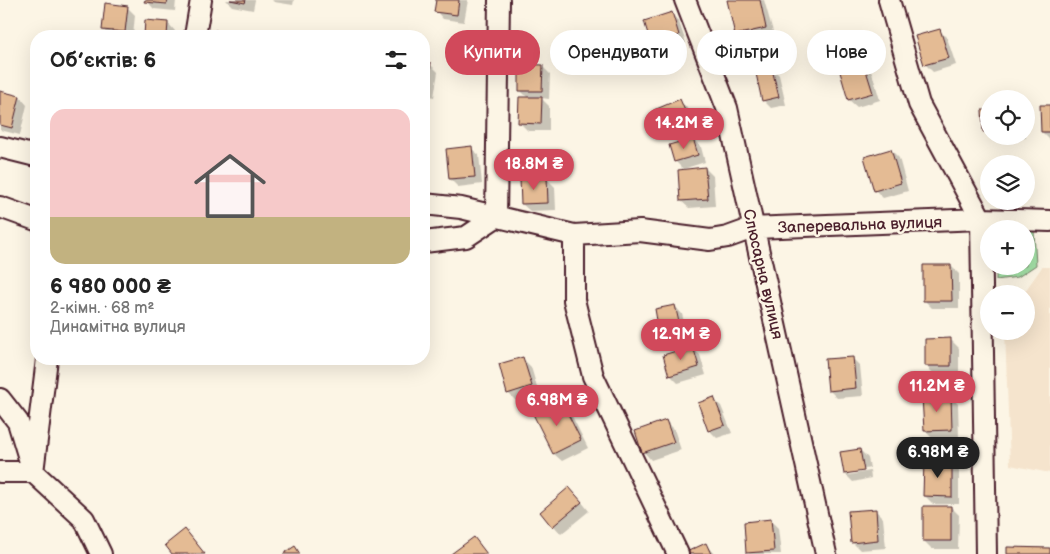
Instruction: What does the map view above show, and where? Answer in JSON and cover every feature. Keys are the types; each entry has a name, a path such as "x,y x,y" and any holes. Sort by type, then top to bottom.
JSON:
{"street":[{"path":"196,30 201,0"},
{"path":"430,241 466,236 496,217 499,0"},
{"name":"Слюсарна вулиця","path":"685,0 727,108 826,554"},
{"path":"888,0 919,104 981,219 986,554"},
{"path":"0,147 30,154"},
{"name":"Заперевальна вулиця","path":"430,205 460,208 574,235 640,231 710,240 728,237 753,228 981,219 1050,221"},
{"path":"0,207 30,218"},
{"path":"574,235 574,300 593,376 678,554"},
{"path":"34,472 46,365"},
{"path":"0,399 18,422 34,472 84,519 101,554"},
{"path":"0,472 34,472"}],"shaded area":[{"path":"1042,267 1050,267 1050,473 1010,465 1005,340 1035,340 1035,285 1029,285"}],"green space":[{"path":"996,275 1021,275 1018,277 996,280"}],"building":[{"path":"145,0 168,0 167,4 144,2"},
{"path":"230,0 246,0 245,3"},
{"path":"436,0 459,0 457,15 434,12"},
{"path":"727,0 760,0 766,28 734,30"},
{"path":"105,3 128,6 125,30 102,30"},
{"path":"672,12 677,30 647,30 644,21"},
{"path":"145,20 168,22 167,30 144,30"},
{"path":"940,29 949,58 924,65 915,36"},
{"path":"540,65 543,65 542,91 519,91 519,75 540,75"},
{"path":"756,75 774,75 779,97 762,101"},
{"path":"841,75 867,75 873,93 848,100"},
{"path":"0,91 20,96 12,128 0,125"},
{"path":"519,97 542,97 541,124 518,123"},
{"path":"680,99 688,118 662,129 654,110"},
{"path":"1040,105 1050,105 1050,132 1041,132"},
{"path":"693,138 698,155 674,162 669,145"},
{"path":"472,146 475,177 449,179 446,149"},
{"path":"891,149 901,183 874,191 864,157"},
{"path":"705,167 708,199 680,201 678,170"},
{"path":"547,177 548,203 521,204 520,179"},
{"path":"923,265 951,265 952,301 923,301"},
{"path":"675,305 679,322 658,326 655,309"},
{"path":"951,338 951,366 925,366 925,339"},
{"path":"693,346 699,367 669,376 663,355"},
{"path":"523,357 532,386 507,394 499,364"},
{"path":"853,357 856,388 828,391 825,359"},
{"path":"951,395 952,430 924,431 922,396"},
{"path":"714,397 725,425 708,431 698,403"},
{"path":"561,400 581,440 553,454 533,414"},
{"path":"666,420 674,442 642,453 635,431"},
{"path":"860,449 864,471 844,474 840,452"},
{"path":"924,461 952,461 952,497 923,496"},
{"path":"569,487 582,502 552,527 540,512"},
{"path":"923,506 951,506 951,541 923,541"},
{"path":"876,509 878,540 851,543 848,511"},
{"path":"771,519 774,551 746,553 744,522"},
{"path":"185,529 205,554 172,554 165,545"},
{"path":"474,537 487,554 451,554"},
{"path":"706,543 711,554 684,554 684,553"},
{"path":"295,546 300,554 283,554"},
{"path":"1007,547 1050,548 1050,554 1007,554"}]}
